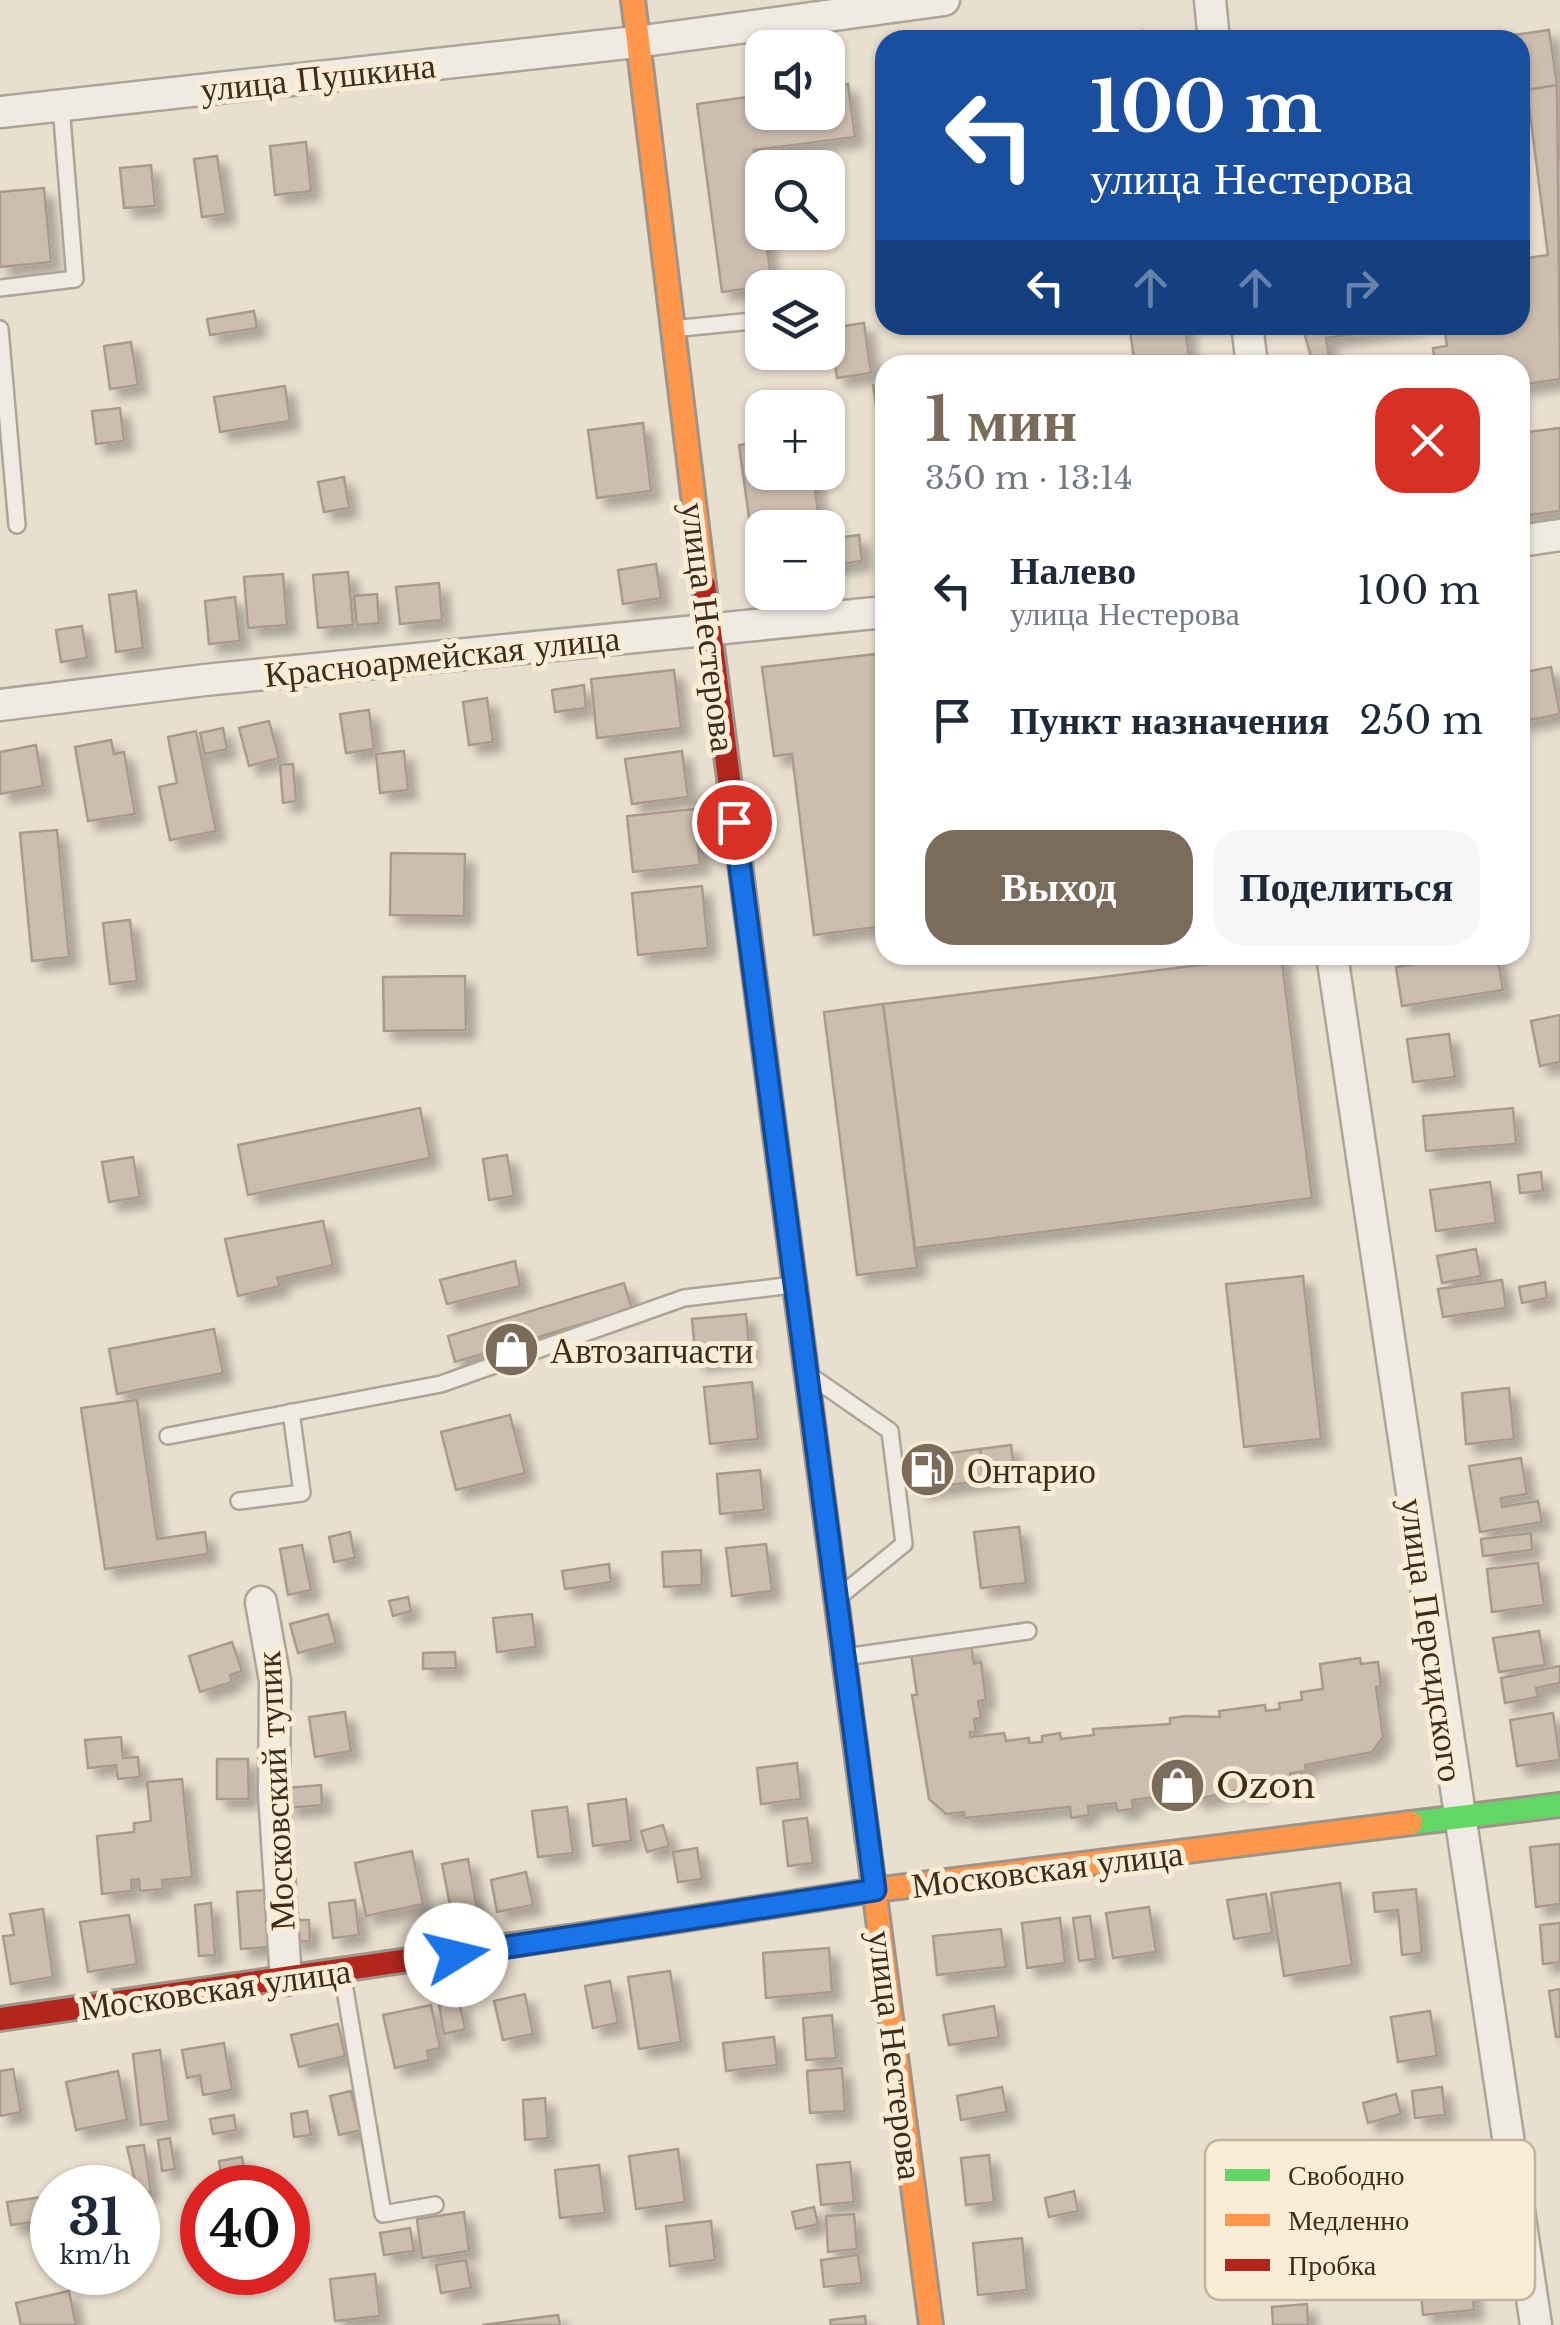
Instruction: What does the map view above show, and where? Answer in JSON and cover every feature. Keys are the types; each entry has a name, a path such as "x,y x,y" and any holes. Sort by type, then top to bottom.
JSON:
{"main road":[{"name":"улица Нестерова","path":"633,0 709,629 931,2325"},
{"name":"Московская улица","path":"0,2019 342,1972 875,1890 1560,1805"}],"street":[{"name":"улица Пушкина","path":"0,112 636,42 944,0"},
{"path":"1210,0 1213,30"},
{"path":"1530,540 1560,536"},
{"name":"Красноармейская улица","path":"0,706 205,680 875,613"},
{"name":"улица Персидского","path":"1333,965 1507,2140"},
{"name":"Московский тупик","path":"262,1602 275,1681 274,1793 286,1980"},
{"name":"улица Персидского","path":"1532,2300 1536,2325"}],"lane":[{"path":"0,288 75,279 60,106"},
{"path":"672,329 745,322"},
{"path":"0,329 17,524"},
{"path":"168,1436 441,1384 684,1298 797,1284"},
{"path":"809,1374 890,1431 904,1544 838,1598"},
{"path":"239,1501 302,1493 291,1412"},
{"path":"845,1657 1028,1631"},
{"path":"342,1972 384,2214 435,2205"}],"building":[{"path":"1549,30 1557,85 1530,89 1530,33"},
{"path":"848,84 855,137 745,150 745,250 767,250 770,270 745,270 745,289 722,292 697,104 745,97 745,130 845,130"},
{"path":"1557,85 1560,379 1530,384 1530,355 1434,355 1433,348 1447,346 1445,335 1530,335 1530,258 1548,255 1530,90"},
{"path":"306,142 311,191 275,195 270,146"},
{"path":"217,156 226,214 202,217 194,159"},
{"path":"151,165 155,206 124,208 120,168"},
{"path":"44,188 51,262 0,267 0,192"},
{"path":"254,311 257,328 210,335 207,319"},
{"path":"864,323 871,373 837,378 836,370 845,370 845,326"},
{"path":"1130,335 1186,335 1189,355 1134,355"},
{"path":"1305,335 1347,335 1326,338 1329,355 1311,355"},
{"path":"131,342 138,385 110,389 104,346"},
{"path":"285,386 290,421 220,432 214,397"},
{"path":"120,408 124,441 96,444 92,411"},
{"path":"643,423 651,491 597,498 588,430"},
{"path":"1560,428 1560,511 1530,515 1530,432"},
{"path":"745,444 745,488 739,445"},
{"path":"344,477 349,508 324,512 318,482"},
{"path":"745,490 815,490 818,510 748,510"},
{"path":"859,535 862,561 845,564 845,537"},
{"path":"656,564 661,598 623,604 618,570"},
{"path":"348,572 353,625 318,628 313,575"},
{"path":"283,574 287,625 248,628 244,577"},
{"path":"439,583 442,620 400,624 396,587"},
{"path":"136,591 143,648 116,652 109,595"},
{"path":"377,594 379,623 357,625 354,596"},
{"path":"235,597 240,641 209,644 205,601"},
{"path":"82,626 87,658 61,662 56,630"},
{"path":"875,654 875,927 814,935 792,754 774,756 762,667"},
{"path":"1551,667 1560,714 1530,720 1530,671"},
{"path":"674,670 681,728 597,738 591,679"},
{"path":"584,685 586,708 555,712 552,690"},
{"path":"487,698 493,742 469,745 463,702"},
{"path":"369,710 374,749 346,753 340,714"},
{"path":"269,721 279,758 249,766 239,728"},
{"path":"223,728 227,749 205,754 200,733"},
{"path":"196,731 216,831 170,840 159,787 177,783 168,737"},
{"path":"111,740 114,754 124,752 135,814 88,821 75,747"},
{"path":"36,745 43,786 0,794 0,752"},
{"path":"404,751 408,790 380,793 376,754"},
{"path":"682,751 688,797 632,804 625,759"},
{"path":"293,764 296,801 283,803 280,765"},
{"path":"694,809 700,865 633,872 627,816"},
{"path":"57,830 69,957 32,961 20,833"},
{"path":"391,853 465,854 464,916 390,915"},
{"path":"702,886 708,948 638,955 632,893"},
{"path":"130,920 137,981 110,984 103,923"},
{"path":"1200,965 1282,965 1312,1198 915,1248 883,1004"},
{"path":"1499,965 1503,990 1402,1006 1396,967"},
{"path":"465,976 466,1030 384,1031 383,977"},
{"path":"883,1004 917,1268 857,1275 824,1012"},
{"path":"1560,1015 1560,1062 1540,1066 1531,1021"},
{"path":"1449,1034 1455,1077 1413,1082 1407,1039"},
{"path":"420,1108 430,1158 248,1195 238,1145"},
{"path":"1513,1108 1516,1144 1426,1151 1423,1116"},
{"path":"507,1155 514,1196 489,1200 483,1159"},
{"path":"133,1157 140,1197 109,1202 102,1162"},
{"path":"1541,1172 1543,1191 1520,1193 1518,1175"},
{"path":"1490,1182 1496,1223 1436,1231 1430,1190"},
{"path":"323,1221 333,1265 277,1278 280,1286 238,1296 225,1239"},
{"path":"1476,1249 1481,1276 1442,1283 1437,1256"},
{"path":"515,1261 520,1286 447,1304 440,1280"},
{"path":"1303,1276 1321,1439 1244,1447 1226,1284"},
{"path":"1502,1280 1506,1308 1443,1317 1438,1289"},
{"path":"1545,1282 1547,1298 1522,1303 1519,1287"},
{"path":"624,1283 632,1309 455,1362 448,1336"},
{"path":"746,1314 750,1356 696,1362 692,1319"},
{"path":"214,1329 223,1373 117,1394 109,1349"},
{"path":"752,1382 758,1439 710,1444 704,1387"},
{"path":"1509,1388 1514,1439 1466,1444 1462,1393"},
{"path":"137,1400 157,1539 205,1532 208,1554 105,1569 81,1408"},
{"path":"510,1415 525,1473 456,1490 441,1432"},
{"path":"1011,1445 1015,1475 984,1480 980,1449"},
{"path":"980,1449 984,1480 918,1490 914,1458"},
{"path":"1521,1458 1527,1494 1501,1498 1502,1507 1538,1501 1542,1522 1480,1532 1469,1466"},
{"path":"760,1470 764,1510 720,1514 717,1474"},
{"path":"1019,1527 1026,1583 981,1588 974,1532"},
{"path":"350,1532 355,1558 334,1562 329,1537"},
{"path":"1531,1533 1532,1550 1483,1556 1481,1539"},
{"path":"766,1544 772,1591 732,1596 726,1548"},
{"path":"302,1545 311,1590 288,1595 280,1549"},
{"path":"701,1550 702,1585 664,1587 662,1552"},
{"path":"1538,1563 1544,1605 1492,1612 1487,1569"},
{"path":"609,1564 611,1582 565,1589 562,1571"},
{"path":"408,1597 411,1611 393,1616 389,1601"},
{"path":"328,1614 336,1643 298,1653 290,1624"},
{"path":"532,1614 536,1647 497,1652 493,1618"},
{"path":"1539,1631 1545,1665 1499,1672 1493,1638"},
{"path":"232,1642 242,1671 230,1675 232,1682 200,1692 189,1656"},
{"path":"971,1645 974,1664 981,1662 986,1700 978,1701 981,1718 974,1719 976,1732 970,1732 970,1737 1004,1733 1006,1741 1029,1738 1029,1743 1042,1742 1042,1736 1060,1733 1061,1739 1094,1735 1093,1729 1170,1724 1170,1718 1220,1717 1219,1711 1265,1705 1266,1711 1280,1709 1279,1703 1302,1700 1301,1692 1323,1689 1320,1664 1360,1658 1361,1664 1378,1662 1381,1686 1376,1687 1383,1737 1372,1752 1305,1765 1306,1771 1290,1773 1291,1782 1258,1783 1259,1792 1241,1794 1240,1789 1196,1800 1195,1792 1132,1800 1133,1809 1117,1811 1116,1803 1088,1806 1089,1815 1071,1818 1070,1807 965,1818 964,1812 946,1814 929,1799 912,1695 917,1695 911,1653"},
{"path":"455,1652 456,1668 423,1669 423,1653"},
{"path":"1560,1666 1560,1683 1536,1688 1538,1697 1505,1703 1501,1678"},
{"path":"345,1712 351,1751 315,1757 309,1717"},
{"path":"1553,1713 1560,1760 1517,1766 1510,1720"},
{"path":"121,1737 123,1758 138,1757 140,1777 118,1779 116,1765 88,1768 85,1740"},
{"path":"217,1759 248,1759 249,1799 217,1799"},
{"path":"797,1763 801,1799 761,1804 757,1768"},
{"path":"182,1779 192,1877 162,1880 163,1889 140,1891 139,1879 131,1880 132,1891 102,1894 97,1836 134,1832 134,1823 151,1821 147,1782"},
{"path":"321,1785 322,1805 287,1808 286,1788"},
{"path":"626,1799 631,1841 593,1846 588,1804"},
{"path":"567,1807 573,1853 538,1857 532,1811"},
{"path":"807,1818 813,1863 788,1866 783,1821"},
{"path":"663,1825 669,1846 647,1852 641,1831"},
{"path":"1560,1844 1560,1904 1536,1907 1530,1847"},
{"path":"697,1848 702,1879 678,1882 673,1852"},
{"path":"412,1851 423,1904 366,1916 355,1863"},
{"path":"468,1859 478,1915 453,1920 442,1864"},
{"path":"526,1872 533,1905 497,1912 491,1880"},
{"path":"1340,1883 1352,1965 1284,1976 1271,1893"},
{"path":"1416,1889 1422,1953 1402,1955 1398,1910 1375,1912 1373,1893"},
{"path":"265,1890 269,1947 241,1949 237,1892"},
{"path":"1266,1894 1272,1933 1234,1939 1227,1900"},
{"path":"355,1900 359,1935 333,1938 329,1903"},
{"path":"211,1903 215,1955 199,1956 195,1905"},
{"path":"1149,1907 1156,1952 1113,1958 1106,1913"},
{"path":"43,1909 53,1977 11,1984 3,1936 14,1935 10,1914"},
{"path":"129,1915 137,1964 88,1972 80,1922"},
{"path":"1090,1916 1096,1959 1079,1961 1073,1918"},
{"path":"1060,1918 1065,1963 1027,1968 1022,1923"},
{"path":"291,1920 309,1920 310,1941 292,1942"},
{"path":"1560,1923 1560,1962 1543,1964 1540,1925"},
{"path":"1001,1929 1006,1967 937,1975 933,1936"},
{"path":"829,1948 832,1992 766,1998 763,1953"},
{"path":"670,1971 681,2042 639,2049 628,1977"},
{"path":"610,1981 618,2023 593,2028 585,1986"},
{"path":"1560,1989 1560,2037 1556,2037 1549,1991"},
{"path":"525,1994 533,2034 503,2040 494,2001"},
{"path":"459,2001 465,2029 444,2034 439,2005"},
{"path":"431,2005 440,2048 427,2051 429,2060 395,2068 383,2015"},
{"path":"994,2006 999,2037 949,2045 943,2015"},
{"path":"1430,2011 1437,2056 1398,2062 1391,2017"},
{"path":"832,2015 836,2058 806,2060 803,2018"},
{"path":"338,2024 345,2056 299,2067 291,2035"},
{"path":"774,2037 777,2065 726,2071 723,2043"},
{"path":"224,2043 232,2090 203,2095 200,2075 187,2078 182,2050"},
{"path":"160,2050 169,2121 141,2125 133,2054"},
{"path":"842,2068 845,2111 810,2113 807,2071"},
{"path":"13,2069 21,2112 0,2116 0,2071"},
{"path":"118,2071 127,2120 76,2130 66,2082"},
{"path":"1002,2087 1007,2112 961,2120 957,2096"},
{"path":"1442,2087 1445,2115 1415,2118 1412,2091"},
{"path":"351,2091 361,2130 339,2135 330,2096"},
{"path":"1396,2094 1401,2114 1368,2123 1363,2103"},
{"path":"545,2098 548,2138 525,2140 523,2100"},
{"path":"307,2111 311,2135 294,2137 291,2114"},
{"path":"234,2115 236,2130 213,2134 210,2119"},
{"path":"170,2138 175,2169 162,2171 158,2140"},
{"path":"144,2145 147,2165 131,2165 127,2147"},
{"path":"678,2149 685,2202 636,2209 629,2156"},
{"path":"989,2155 994,2202 966,2205 961,2158"},
{"path":"242,2157 244,2165 220,2165 219,2161"},
{"path":"850,2162 854,2202 821,2205 817,2165"},
{"path":"599,2165 605,2213 560,2218 555,2170"},
{"path":"1074,2191 1078,2211 1049,2217 1045,2198"},
{"path":"30,2199 30,2222 11,2225 7,2202"},
{"path":"814,2207 818,2224 796,2229 792,2212"},
{"path":"464,2212 469,2251 422,2258 417,2219"},
{"path":"854,2214 857,2249 828,2252 826,2216"},
{"path":"711,2221 715,2260 670,2266 666,2226"},
{"path":"410,2228 414,2251 384,2255 380,2233"},
{"path":"1022,2238 1027,2290 978,2295 973,2243"},
{"path":"858,2255 862,2283 824,2287 821,2260"},
{"path":"466,2260 471,2288 441,2293 436,2265"},
{"path":"375,2274 380,2316 335,2321 330,2279"},
{"path":"70,2295 76,2325 21,2325 16,2303"},
{"path":"1422,2300 1473,2300 1474,2310 1423,2315"},
{"path":"1307,2304 1308,2325 1273,2325 1272,2307"},
{"path":"558,2315 560,2325 482,2325"},
{"path":"865,2316 866,2325 831,2325 830,2320"}],"traffic: fast":[{"path":"774,1127 843,1651"},
{"path":"1411,1823 1560,1805"}],"traffic: slow":[{"path":"633,0 704,585"},
{"path":"843,1651 931,2325"},
{"path":"582,1935 875,1890 1411,1823"}],"traffic: jam":[{"path":"704,585 774,1127"},
{"path":"0,2019 582,1935"}],"place":[{"name":"Автозапчасти","path":"511,1350"},
{"name":"Онтарио","path":"928,1470"},
{"name":"Ozon","path":"1177,1785"}],"route":[{"path":"456,1955 875,1890 734,822"}]}
